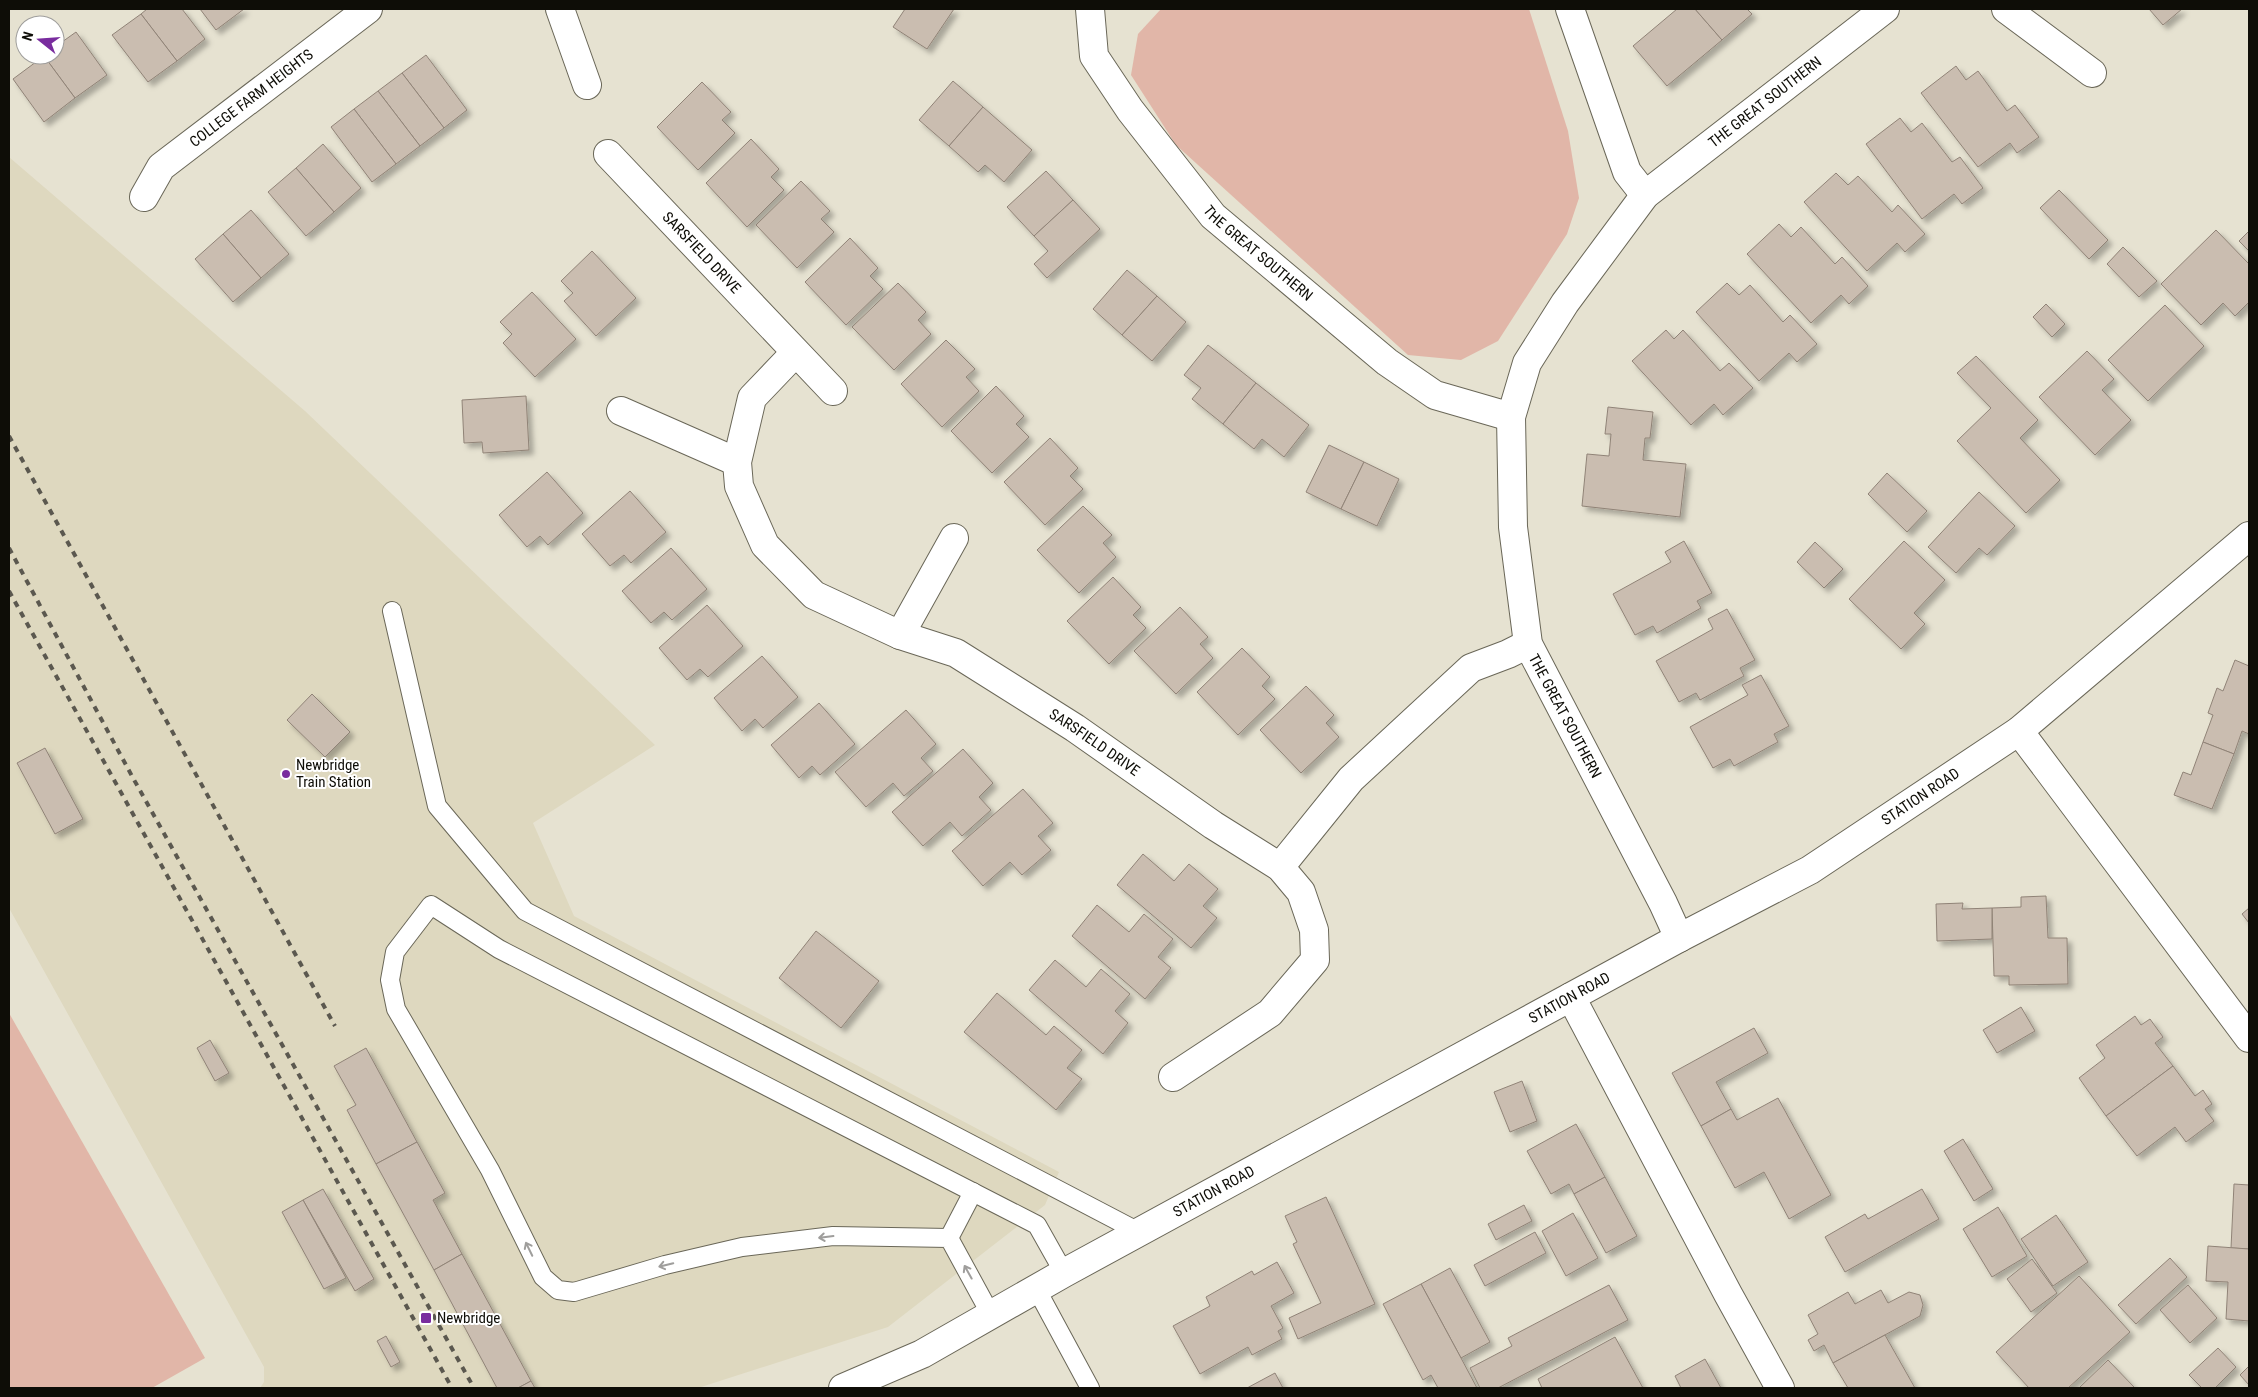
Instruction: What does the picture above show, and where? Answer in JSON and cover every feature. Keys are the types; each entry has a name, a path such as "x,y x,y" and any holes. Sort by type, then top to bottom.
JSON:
{"street":[{"name":"COLLEGE FARM HEIGHTS","path":"144,197 161,166 368,9"},
{"path":"560,9 587,85"},
{"name":"THE GREAT SOUTHERN","path":"1090,9 1094,56 1130,110 1214,216 1387,362 1435,395 1511,417"},
{"path":"1570,9 1627,172 1645,195"},
{"name":"THE GREAT SOUTHERN","path":"1679,938 1663,903 1528,644 1513,527 1511,417 1528,363 1565,303 1645,195 1885,9"},
{"path":"2006,9 2092,73"},
{"name":"SARSFIELD DRIVE","path":"608,154 833,391"},
{"name":"SARSFIELD DRIVE","path":"795,353 752,398 737,462 739,486 765,546 814,596 900,635 956,653 1075,728 1213,825 1280,867 1301,892 1314,930 1315,960 1270,1013 1173,1077"},
{"path":"621,411 737,462"},
{"name":"STATION ROAD","path":"843,1388 922,1354 1139,1232 1679,938 1810,870 2019,730 2249,536"},
{"path":"900,635 954,538"},
{"path":"1280,867 1351,779 1471,668 1528,644"},
{"path":"2019,730 2249,1038"},
{"path":"1572,997 1728,1294 1780,1388"}],"lane":[{"path":"392,611 436,806 525,911 1139,1232"},
{"path":"949,1238 833,1236 742,1247 665,1265 574,1292 558,1290 543,1277 490,1170 396,1009 390,980 395,952 431,905 499,949 1037,1225 1064,1273"},
{"path":"949,1238 973,1192"},
{"path":"949,1238 991,1315"},
{"path":"1036,1290 1090,1388"}],"shaded area":[{"path":"1161,9 1529,9 1568,131 1579,198 1567,234 1498,341 1461,360 1408,355 1176,145 1131,75 1138,34"},
{"path":"9,157 305,411 655,745 533,823 574,916 1059,1172 1045,1205 888,1327 698,1388 260,1388 264,1382 264,1367 9,908"},
{"path":"9,1013 205,1358 152,1388 9,1388"}],"building":[{"path":"147,9 182,9 205,39 177,61 141,14"},
{"path":"200,9 244,9 216,30"},
{"path":"905,9 954,9 927,49 893,27"},
{"path":"1677,9 1695,9 1722,40 1667,86 1633,46"},
{"path":"1695,9 1747,9 1752,14 1722,40"},
{"path":"2149,9 2182,9 2163,25"},
{"path":"141,14 177,61 148,82 112,35"},
{"path":"76,32 107,75 75,98 51,65 65,65 65,40"},
{"path":"426,55 467,110 444,128 402,73"},
{"path":"32,65 51,65 75,98 44,122 13,79"},
{"path":"1956,66 1966,80 1978,71 2007,111 2015,105 2039,137 2017,153 2010,143 1978,167 1921,93"},
{"path":"402,73 444,128 420,146 378,91"},
{"path":"953,81 983,107 949,146 919,120"},
{"path":"702,82 731,112 722,120 735,133 698,170 657,127"},
{"path":"378,91 420,146 396,164 354,109"},
{"path":"983,107 1032,150 1004,182 985,165 978,172 949,146"},
{"path":"354,109 396,164 372,182 331,127"},
{"path":"1900,118 1911,132 1922,123 1952,162 1960,157 1983,188 1962,204 1954,194 1922,219 1866,144"},
{"path":"751,139 779,169 771,177 784,190 747,227 706,183"},
{"path":"323,144 361,188 334,212 296,168"},
{"path":"296,168 334,212 306,236 268,192"},
{"path":"1046,171 1073,200 1034,236 1007,207"},
{"path":"1836,173 1848,185 1858,176 1892,212 1898,205 1925,234 1905,252 1897,243 1867,271 1804,202"},
{"path":"801,181 830,211 821,219 834,232 797,268 756,225"},
{"path":"2059,190 2108,240 2089,259 2040,208"},
{"path":"1073,200 1100,229 1047,278 1034,264 1048,251 1034,236"},
{"path":"251,210 289,254 261,278 223,234"},
{"path":"1779,224 1791,237 1801,227 1835,264 1842,257 1868,286 1849,304 1841,295 1811,323 1747,254"},
{"path":"2216,230 2249,264 2249,302 2235,316 2223,303 2201,325 2161,284"},
{"path":"2249,231 2249,251 2239,241"},
{"path":"223,234 261,278 233,302 195,259"},
{"path":"850,238 878,268 870,276 883,289 846,325 805,282"},
{"path":"2123,247 2157,281 2139,297 2107,264"},
{"path":"592,251 636,298 596,336 564,301 573,293 561,281"},
{"path":"1127,270 1157,296 1122,335 1093,309"},
{"path":"898,283 926,312 918,320 931,334 894,370 852,327"},
{"path":"1727,283 1739,295 1750,285 1783,322 1790,315 1817,344 1797,362 1789,353 1759,381 1696,312"},
{"path":"532,292 576,339 535,377 503,343 512,334 500,322"},
{"path":"1157,296 1186,322 1152,361 1122,335"},
{"path":"2046,304 2065,324 2052,337 2033,317"},
{"path":"2165,305 2204,346 2148,401 2108,360"},
{"path":"1666,330 1674,339 1683,330 1720,371 1729,363 1753,388 1723,415 1714,404 1691,425 1632,361"},
{"path":"946,340 975,369 966,377 979,391 942,427 901,384"},
{"path":"1208,345 1256,383 1223,424 1192,399 1201,388 1184,375"},
{"path":"2087,351 2114,379 2102,390 2131,420 2095,455 2039,397"},
{"path":"1976,356 2038,420 2020,438 2060,480 2026,513 1957,441 1991,408 1957,373"},
{"path":"1256,383 1309,425 1284,457 1262,439 1254,449 1223,424"},
{"path":"996,386 1024,416 1016,424 1029,437 992,473 951,431"},
{"path":"526,396 529,450 483,453 482,442 464,443 462,400"},
{"path":"1608,407 1653,412 1650,438 1645,438 1643,460 1686,464 1680,517 1582,506 1587,454 1609,456 1611,434 1605,434"},
{"path":"1050,438 1078,468 1070,476 1083,489 1045,525 1004,482"},
{"path":"1329,445 1364,462 1341,509 1306,492"},
{"path":"1364,462 1399,479 1377,526 1341,509"},
{"path":"547,472 583,513 548,545 540,536 527,547 499,515"},
{"path":"1887,473 1927,511 1907,532 1868,494"},
{"path":"630,491 666,532 631,563 624,555 610,566 582,534"},
{"path":"1979,492 2015,526 1987,555 1979,548 1956,573 1928,547"},
{"path":"1083,506 1112,535 1103,543 1116,557 1079,593 1037,550"},
{"path":"1684,541 1712,593 1697,601 1701,608 1657,633 1653,626 1635,635 1613,594 1671,562 1665,552"},
{"path":"1904,541 1945,580 1914,613 1925,624 1901,649 1849,599"},
{"path":"1815,542 1843,569 1824,588 1797,562"},
{"path":"671,548 707,589 672,620 664,612 651,623 622,591"},
{"path":"1113,577 1141,607 1133,615 1146,628 1109,664 1067,621"},
{"path":"707,605 743,646 708,677 700,669 687,680 659,648"},
{"path":"1180,607 1208,637 1200,644 1213,658 1176,694 1134,651"},
{"path":"1727,609 1755,660 1740,668 1744,676 1700,700 1696,693 1679,702 1656,661 1713,629 1708,619"},
{"path":"1242,648 1270,677 1262,686 1275,699 1238,735 1197,692"},
{"path":"762,656 798,697 763,728 755,719 742,731 714,698"},
{"path":"2235,660 2249,666 2249,734 2242,731 2234,754 2203,742 2213,715 2208,713 2217,688 2223,691"},
{"path":"1761,675 1789,726 1774,734 1778,742 1734,766 1730,759 1713,768 1690,727 1748,695 1742,685"},
{"path":"1306,686 1334,715 1326,723 1339,737 1301,773 1260,730"},
{"path":"312,694 350,732 325,757 287,720"},
{"path":"819,703 855,744 820,775 812,766 799,778 771,745"},
{"path":"906,710 936,744 921,758 933,771 904,796 893,783 866,807 835,772"},
{"path":"2203,742 2234,754 2212,809 2174,795 2183,772 2191,775"},
{"path":"45,748 83,819 55,834 17,763"},
{"path":"963,749 993,783 979,797 991,810 962,836 950,822 923,846 892,812"},
{"path":"1023,789 1053,823 1038,836 1051,850 1022,875 1010,862 983,886 952,851"},
{"path":"1143,854 1174,881 1189,864 1218,889 1203,906 1217,918 1191,948 1117,885"},
{"path":"2046,896 2048,938 2067,938 2068,984 2009,985 2009,976 1994,976 1992,908 2021,907 2021,897"},
{"path":"1963,903 1962,909 1992,908 1992,939 1937,941 1936,904"},
{"path":"1097,905 1129,932 1144,914 1173,939 1158,957 1171,968 1145,999 1072,936"},
{"path":"2249,908 2249,923 2242,914"},
{"path":"816,931 879,981 841,1028 779,978"},
{"path":"1055,960 1086,987 1101,969 1130,994 1115,1011 1128,1023 1103,1054 1029,990"},
{"path":"997,993 1046,1035 1054,1026 1082,1050 1067,1068 1082,1079 1056,1110 964,1032"},
{"path":"2021,1007 2035,1031 1997,1053 1983,1030"},
{"path":"2135,1016 2141,1025 2150,1019 2163,1037 2155,1043 2173,1066 2106,1116 2079,1078 2105,1058 2096,1045"},
{"path":"1754,1028 1768,1053 1716,1082 1731,1109 1701,1126 1672,1073"},
{"path":"210,1040 229,1073 215,1081 197,1048"},
{"path":"366,1048 417,1142 376,1164 347,1110 356,1105 334,1066"},
{"path":"2173,1066 2195,1096 2203,1090 2212,1104 2205,1109 2214,1121 2186,1142 2175,1127 2137,1156 2106,1116"},
{"path":"1522,1081 1537,1121 1510,1132 1494,1092"},
{"path":"1778,1098 1831,1195 1789,1219 1764,1172 1735,1188 1701,1126 1731,1109 1737,1120"},
{"path":"1576,1124 1605,1177 1574,1194 1569,1184 1551,1194 1527,1151"},
{"path":"1963,1139 1993,1189 1974,1201 1944,1151"},
{"path":"417,1142 445,1193 433,1200 462,1254 434,1270 376,1164"},
{"path":"1605,1177 1637,1236 1606,1253 1574,1194"},
{"path":"2234,1184 2249,1185 2249,1249 2231,1248"},
{"path":"323,1189 374,1279 355,1291 303,1200"},
{"path":"1922,1189 1939,1219 1845,1272 1825,1237 1865,1214 1868,1219"},
{"path":"1326,1197 1375,1304 1298,1339 1289,1318 1321,1303 1293,1244 1297,1242 1285,1216"},
{"path":"303,1200 346,1278 324,1289 282,1212"},
{"path":"1524,1205 1532,1221 1496,1240 1488,1224"},
{"path":"1998,1207 2027,1256 1992,1277 1963,1229"},
{"path":"1573,1213 1598,1258 1566,1276 1542,1231"},
{"path":"2056,1215 2088,1262 2053,1286 2021,1239"},
{"path":"1535,1232 1546,1253 1485,1286 1474,1265"},
{"path":"2208,1246 2249,1249 2249,1321 2226,1319 2228,1282 2206,1281"},
{"path":"462,1254 531,1381 518,1388 497,1388 434,1270"},
{"path":"2170,1258 2187,1277 2136,1324 2118,1305"},
{"path":"2032,1259 2057,1293 2031,1312 2007,1279"},
{"path":"1277,1262 1294,1293 1271,1306 1283,1328 1278,1331 1282,1339 1252,1355 1248,1347 1200,1374 1173,1326 1210,1306 1206,1297 1252,1271 1254,1275"},
{"path":"1450,1268 1490,1342 1461,1358 1421,1284"},
{"path":"2079,1276 2130,1332 2068,1388 2029,1388 1996,1352"},
{"path":"1421,1284 1477,1388 1438,1388 1431,1375 1423,1380 1383,1304"},
{"path":"1609,1285 1628,1320 1498,1388 1480,1388 1470,1368 1512,1346 1508,1338"},
{"path":"2188,1285 2217,1318 2190,1343 2160,1310"},
{"path":"1881,1290 1888,1303 1909,1292 1920,1295 1923,1305 1920,1316 1833,1363 1824,1345 1814,1351 1808,1340 1818,1334 1808,1315 1848,1292 1855,1304"},
{"path":"1885,1335 1915,1388 1848,1388 1833,1363"},
{"path":"386,1336 400,1362 391,1367 377,1341"},
{"path":"1615,1337 1643,1388 1542,1388 1538,1379"},
{"path":"2218,1348 2236,1367 2215,1388 2202,1388 2189,1375"},
{"path":"1705,1359 1721,1388 1681,1388 1675,1376"},
{"path":"2108,1360 2135,1388 2079,1388"},
{"path":"2249,1366 2249,1385 2240,1375"},
{"path":"1275,1373 1283,1388 1247,1388"},
{"path":"531,1381 535,1388 518,1388"}],"railway":[{"path":"9,436 335,1026"},
{"path":"9,548 133,778 474,1388"},
{"path":"9,591 452,1388"}],"place":[{"name":"Newbridge Train Station","path":"286,774"},
{"name":"Newbridge","path":"426,1318"}]}
